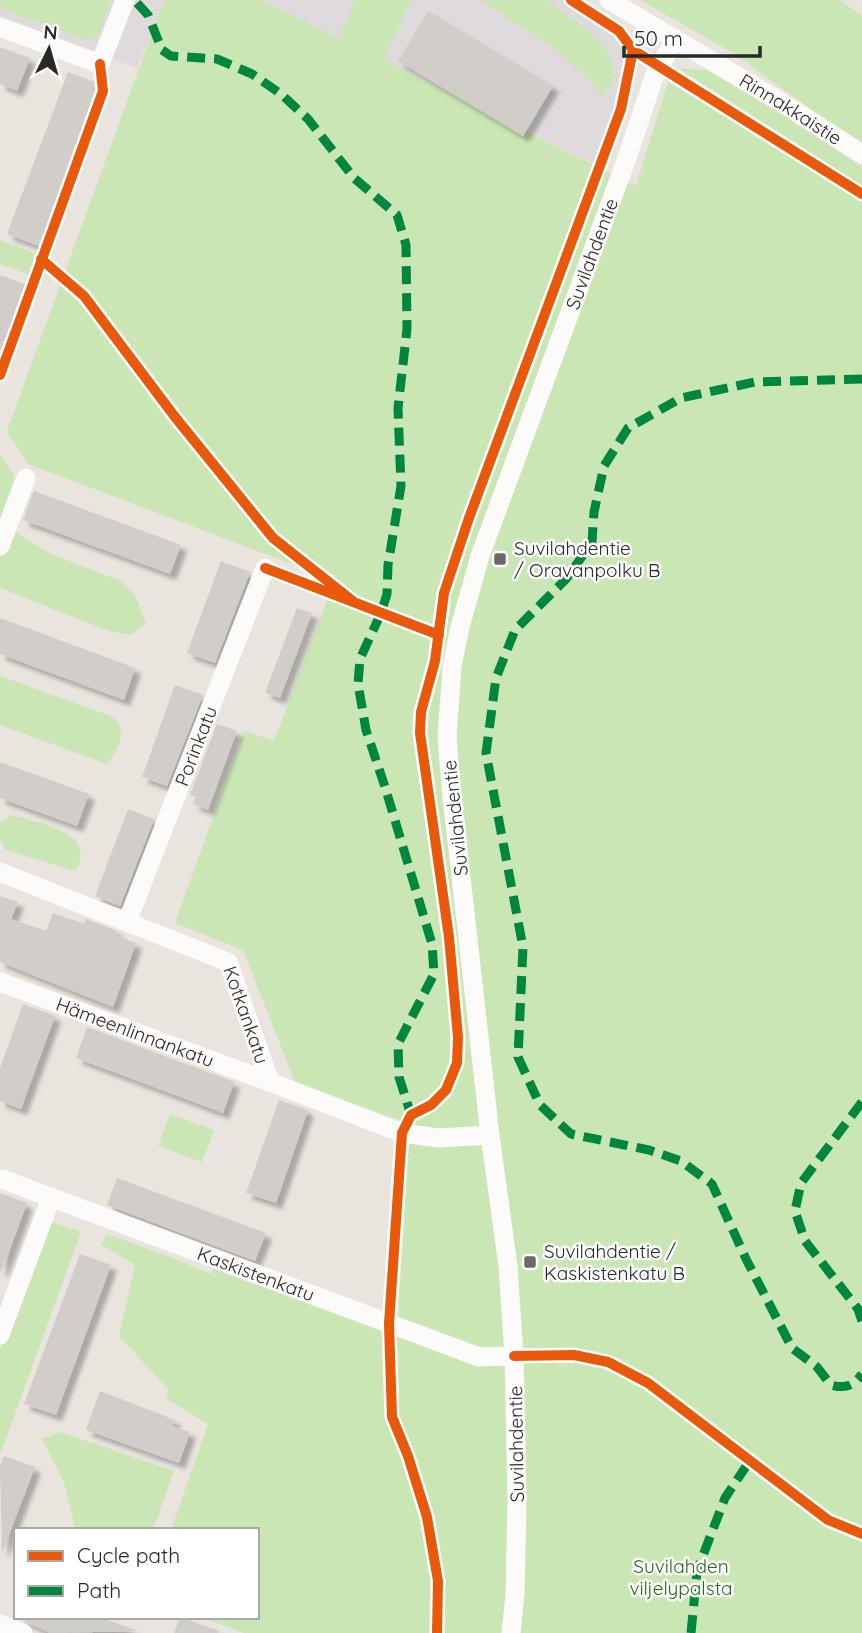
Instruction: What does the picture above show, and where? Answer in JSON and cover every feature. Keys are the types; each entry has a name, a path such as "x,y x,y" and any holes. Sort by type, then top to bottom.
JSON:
{"street":[{"path":"0,27 100,64 125,0"},
{"name":"Rinnakkaistie","path":"609,0 781,102 862,154"},
{"name":"Suvilahdentie","path":"512,1633 517,1500 514,1356 508,1266 490,1135 451,788 447,736 453,667 460,627 480,556 654,77 675,39"},
{"path":"0,546 26,478"},
{"name":"Porinkatu","path":"127,922 265,568"},
{"name":"Kotkankatu","path":"0,872 228,962 270,1082 402,1133 439,1138 490,1135"},
{"name":"Hämeenlinnankatu","path":"0,982 270,1082"},
{"name":"Kaskistenkatu","path":"2,1179 479,1357 514,1356"},
{"path":"0,1335 51,1198"},
{"path":"0,1624 23,1633"}],"shaded area":[{"path":"0,0 164,0 137,68 0,17"},
{"path":"261,0 563,0 646,41 598,166"}],"green space":[{"path":"0,0 111,0 98,36 86,40 0,8"},
{"name":"Suvilahden viljelypalsta","path":"164,0 261,0 339,38 355,0 411,0 384,60 636,186 668,82 862,198 862,1633 244,1633 207,1619 259,1619 259,1528 172,1528 208,1424 166,1398 169,1390 119,1336 135,1265 101,1244 107,1234 211,1274 213,1269 397,1336 410,1124 295,1082 243,950 175,923 244,731 274,741 335,580 28,464 7,431"},
{"path":"480,0 545,0 578,23 609,54 615,76 603,97 559,52"},
{"path":"640,0 840,0 862,16 862,143 733,53"},
{"path":"679,69 707,70 786,117 862,167 862,188 822,160"},
{"path":"0,240 36,254 29,275 0,264"},
{"path":"0,453 15,477 0,519"},
{"path":"0,522 51,554 121,581 135,595 146,624 130,635 109,631 0,588"},
{"path":"0,676 113,717 118,722 121,734 118,747 107,764 0,725"},
{"path":"11,815 50,826 73,838 79,847 81,858 75,871 6,850 0,839 0,822"},
{"path":"170,1114 214,1130 202,1162 158,1146"},
{"path":"47,1220 81,1232 0,1455 0,1350"},
{"path":"61,1432 174,1471 154,1528 76,1528 64,1482 42,1439"}],"building":[{"path":"428,11 553,86 523,136 398,61"},
{"path":"0,47 30,58 17,91 0,84"},
{"path":"68,72 100,84 39,246 7,234"},
{"path":"0,275 26,285 1,350 0,350"},
{"path":"34,491 181,545 170,574 23,520"},
{"path":"221,561 250,572 215,663 187,653"},
{"path":"297,608 312,613 280,698 265,693"},
{"path":"0,618 135,668 124,700 0,654"},
{"path":"175,685 203,695 167,786 142,777"},
{"path":"217,724 237,731 208,810 193,804 196,797 190,795"},
{"path":"0,762 89,794 77,826 0,798"},
{"path":"128,809 154,819 120,906 95,896"},
{"path":"0,896 18,902 11,919 46,931 53,913 84,924 86,919 117,931 115,935 136,943 113,1007 0,962"},
{"path":"23,1004 55,1016 21,1109 0,1101 0,1068"},
{"path":"87,1027 234,1082 223,1113 76,1058"},
{"path":"279,1100 308,1110 276,1203 246,1193"},
{"path":"117,1178 266,1233 255,1261 107,1205"},
{"path":"0,1193 27,1203 2,1271 0,1271"},
{"path":"80,1254 111,1265 56,1415 24,1404"},
{"path":"100,1391 175,1420 172,1426 190,1432 179,1463 86,1430"},
{"path":"4,1456 35,1467 2,1553 0,1467"},
{"path":"20,1619 105,1619 138,1631 50,1633"},
{"path":"179,1619 219,1631 218,1633 174,1633"}],"marked path":[{"path":"137,3 148,15 162,50 171,56 217,59 252,74 281,94 308,119 354,178 397,215 406,245 407,329 398,408 401,486 388,565 387,594 360,659 358,684 366,730 432,944 434,974 398,1044 399,1077 411,1115"},
{"path":"862,379 755,382 681,398 628,428 604,466 594,512 592,542 567,578 515,630 496,678 486,753 523,947 518,1057 540,1105 571,1134 649,1150 681,1161 712,1184 746,1259 792,1348 817,1367 831,1385 849,1386 862,1374"},
{"path":"862,1102 801,1183 795,1211 805,1241 858,1309 862,1321"},
{"path":"691,1633 697,1571 725,1498 749,1462"}],"cycle path":[{"path":"571,0 619,31 633,50 862,194"},
{"path":"437,1633 438,1581 427,1517 408,1456 392,1417 389,1324 402,1133 411,1115 431,1105 446,1090 457,1063 458,1037 449,937 420,733 421,712 435,661 444,593 469,518 621,109 633,50"},
{"path":"0,375 103,91 100,64"},
{"path":"41,259 84,296 175,417 273,538 354,602"},
{"path":"265,568 439,635"},
{"path":"514,1356 574,1355 608,1362 648,1383 828,1520 862,1534"}],"place":[{"name":"Suvilahdentie / Oravanpolku B","path":"500,559"},
{"name":"Suvilahdentie / Kaskistenkatu B","path":"530,1262"}]}
